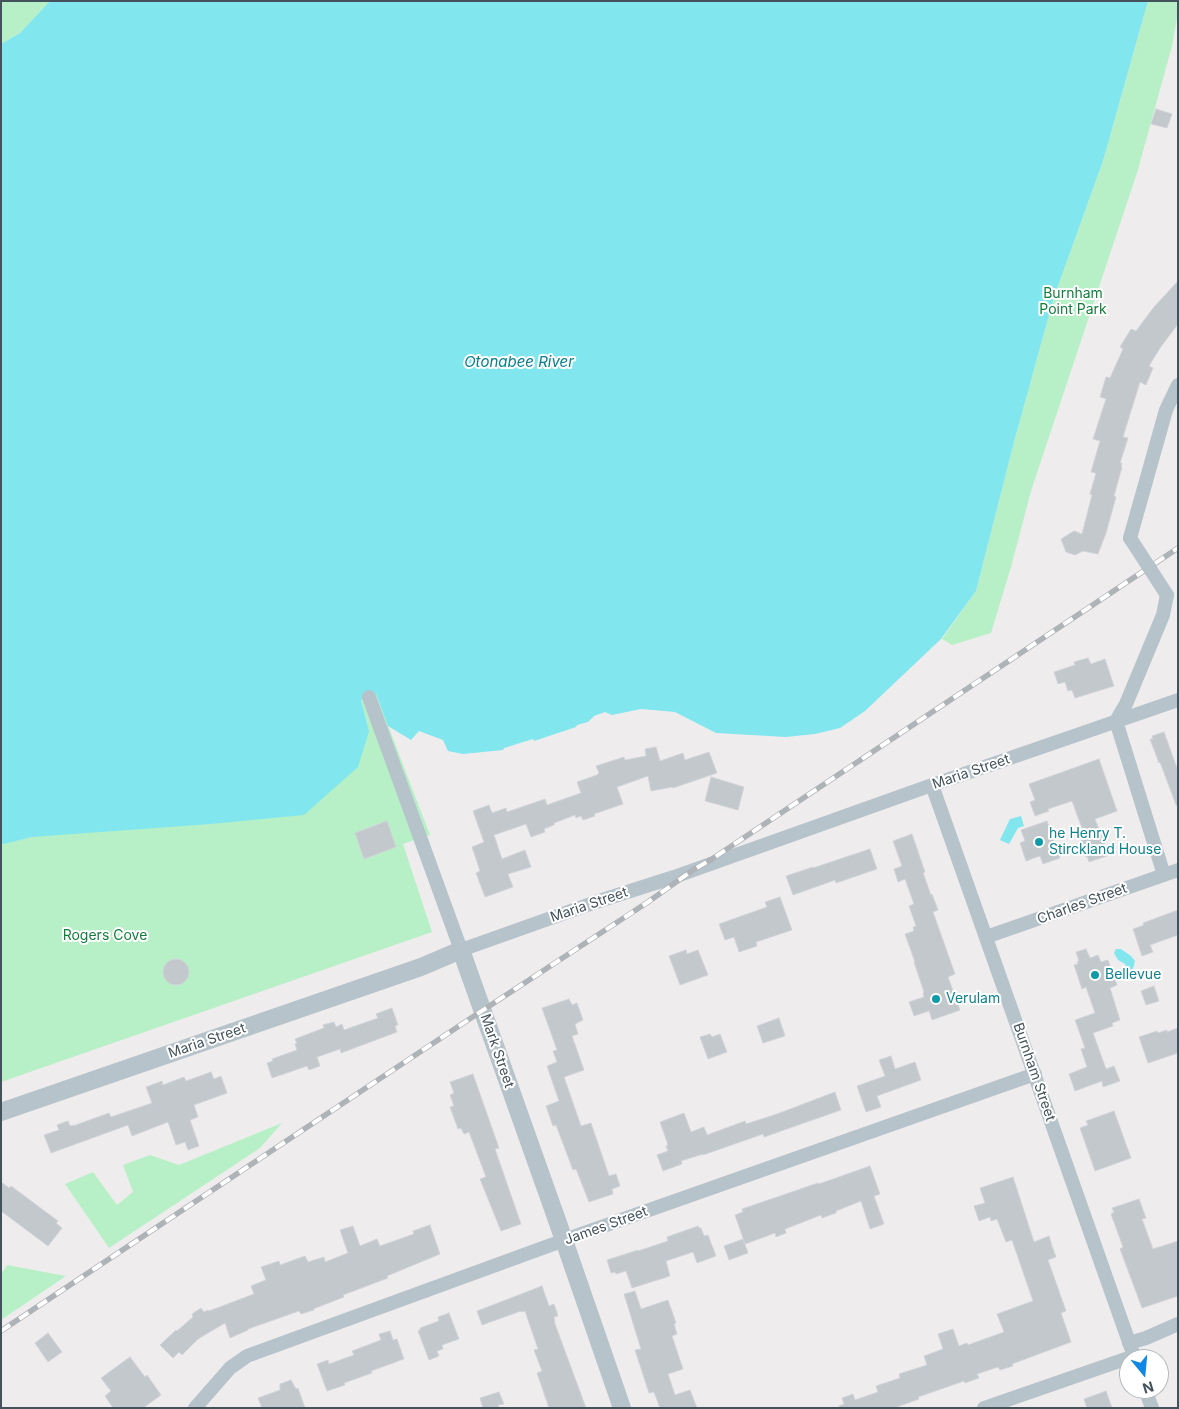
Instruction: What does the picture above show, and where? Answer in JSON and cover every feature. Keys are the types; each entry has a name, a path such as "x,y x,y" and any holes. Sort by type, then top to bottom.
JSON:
{"street":[{"path":"1171,872 1116,721 1126,704 1163,615 1167,596 1130,538 1166,410 1178,385"},
{"name":"Mark Street","path":"369,697 461,950 622,1408"},
{"name":"Maria Street","path":"1,1112 421,967 461,950 596,902 674,877 1178,700"},
{"name":"Burnham Street","path":"932,785 1132,1349"},
{"name":"Charles Street","path":"986,937 1171,872"},
{"name":"James Street","path":"195,1408 230,1368 247,1356 1035,1074"},
{"path":"1136,1349 1146,1338 1178,1324"},
{"path":"984,1408 1119,1358"}],"green space":[{"path":"1,1 50,1 20,33 1,44"},
{"name":"Burnham Point Park","path":"1148,1 1178,1 1178,13 1172,46 1137,173 1031,491 991,633 952,645 942,639 976,591 1054,297 1103,161"},
{"name":"Rogers Cove","path":"376,694 430,835 403,844 432,932 1,1082 1,844 32,837 369,731 361,700"},
{"path":"282,1123 260,1148 109,1248 65,1184 93,1172 117,1205 133,1192 123,1165 150,1155 179,1165"},
{"path":"7,1265 66,1276 1,1320 1,1274"}],"water":[{"name":"Otonabee River","path":"50,1 1148,1 1103,161 1054,297 976,591 941,639 865,711 840,728 815,734 786,737 716,733 675,712 641,709 612,715 605,712 594,716 588,722 576,727 534,741 533,739 504,748 503,750 463,754 448,751 443,740 419,731 411,740 388,726 376,694 361,700 369,731 358,767 304,815 32,837 1,844 1,44 20,33"},
{"path":"1021,816 1024,826 1018,828 1009,844 1000,840 1010,819"},
{"path":"1116,949 1121,949 1131,956 1135,961 1133,969 1127,971 1125,964 1118,960 1114,953"}],"building":[{"path":"1156,109 1172,114 1167,128 1151,124"},
{"path":"1178,281 1178,324 1149,366 1153,368 1146,385 1140,382 1123,437 1128,438 1120,463 1122,463 1122,467 1114,496 1116,497 1098,554 1083,551 1075,555 1066,552 1061,539 1074,531 1082,534 1092,495 1090,494 1096,473 1091,472 1100,441 1093,439 1106,399 1100,397 1106,377 1110,378 1123,349 1120,347 1131,329 1136,331 1154,307"},
{"path":"1088,658 1091,664 1105,659 1114,686 1075,698 1072,690 1068,691 1065,682 1058,684 1054,672 1075,665 1074,662"},
{"path":"1164,732 1178,771 1178,805 1176,805 1150,739 1153,739 1152,736"},
{"path":"656,747 660,761 683,753 685,760 709,752 717,773 673,788 651,791 648,776 617,787 623,804 594,814 595,816 583,820 581,816 576,818 575,815 554,823 554,825 544,829 545,832 531,837 526,824 494,835 502,859 525,850 531,867 508,874 513,887 485,897 476,873 480,871 472,847 484,842 473,811 489,805 492,813 506,808 507,812 545,799 547,805 581,793 577,782 597,775 599,773 596,766 624,757 625,760 646,756 645,749"},
{"path":"1099,759 1117,811 1095,819 1107,856 1089,862 1080,842 1082,841 1079,832 1083,831 1072,801 1048,809 1049,811 1035,816 1030,802 1035,800 1029,784"},
{"path":"711,777 744,787 738,810 705,801"},
{"path":"387,821 396,847 364,859 355,833"},
{"name":"he Henry T. Stirckland House","path":"1047,821 1060,858 1043,864 1040,856 1026,861 1020,843 1025,841 1021,830"},
{"path":"912,834 925,872 923,873 938,910 933,912 955,974 948,977 960,1010 932,1020 929,1011 914,1016 909,1002 924,997 924,992 905,934 914,931 913,927 916,926 909,906 914,904 905,879 898,882 894,869 902,866 893,841"},
{"path":"870,849 877,869 836,883 835,880 793,895 786,876"},
{"path":"780,897 792,930 756,942 757,946 739,952 734,937 725,940 719,924 767,907 765,902"},
{"path":"1178,910 1178,935 1150,945 1153,952 1142,956 1133,929 1144,925 1143,923"},
{"path":"1086,949 1090,958 1098,955 1101,962 1108,960 1117,985 1110,988 1120,1020 1112,1023 1113,1026 1093,1033 1106,1069 1114,1066 1120,1081 1103,1087 1102,1081 1075,1091 1069,1074 1087,1067 1081,1049 1085,1048 1075,1020 1095,1013 1086,987 1082,989 1074,965 1078,964 1077,962 1079,961 1076,952"},
{"path":"686,950 687,954 698,950 708,975 680,985 669,956"},
{"path":"176,959 185,963 189,972 185,981 176,985 167,981 163,972 167,963"},
{"path":"1154,986 1159,1001 1146,1005 1141,991"},
{"path":"569,999 572,1005 577,1003 583,1020 575,1024 578,1034 572,1036 584,1070 564,1077 581,1126 591,1123 609,1176 616,1174 620,1186 612,1189 613,1194 589,1202 576,1169 573,1170 556,1125 553,1126 546,1106 559,1101 547,1066 557,1062 553,1051 557,1050 542,1008"},
{"path":"392,1008 398,1025 395,1026 397,1032 341,1053 340,1049 317,1057 320,1066 309,1070 307,1066 272,1078 267,1063 273,1061 272,1059 297,1050 295,1039 324,1028 323,1025 334,1022 336,1027 342,1024 344,1030 378,1018 376,1014"},
{"path":"779,1018 785,1036 763,1043 757,1026"},
{"path":"1178,1028 1178,1053 1148,1063 1139,1037 1157,1031 1158,1033 1167,1030 1167,1032"},
{"path":"710,1034 712,1037 720,1034 727,1052 708,1059 700,1037"},
{"path":"891,1056 895,1069 915,1062 921,1080 877,1096 881,1107 866,1112 857,1086 885,1076 879,1060"},
{"path":"211,1072 214,1079 221,1076 227,1093 194,1105 198,1117 190,1120 199,1146 188,1150 185,1142 176,1145 168,1122 132,1136 128,1125 51,1153 44,1135 59,1130 57,1125 68,1121 70,1126 73,1126 109,1113 111,1117 152,1103 146,1087 162,1081 163,1085 184,1077 186,1081"},
{"path":"473,1074 499,1148 495,1149 521,1224 501,1231 480,1179 486,1177 469,1132 464,1134 461,1128 458,1129 450,1107 454,1106 450,1095 454,1093 450,1082"},
{"path":"835,1092 841,1110 764,1137 763,1134 681,1161 682,1164 663,1171 657,1155 668,1151 666,1146 668,1145 660,1122 684,1113 691,1132 704,1127 707,1135 745,1121 746,1124 777,1114"},
{"path":"1114,1111 1131,1158 1095,1171 1080,1128 1088,1125 1086,1121"},
{"path":"870,1166 880,1194 874,1196 884,1224 870,1229 861,1201 836,1211 836,1213 822,1218 821,1215 785,1229 786,1233 776,1237 775,1233 745,1244 735,1215 743,1212 742,1209"},
{"path":"1013,1177 1034,1242 1049,1236 1056,1257 1048,1260 1066,1311 1061,1313 1071,1342 1012,1364 1013,1366 1000,1370 998,1367 977,1374 979,1378 965,1383 964,1381 918,1397 919,1399 894,1408 839,1408 839,1406 844,1404 842,1398 853,1394 855,1400 878,1392 876,1386 900,1378 899,1374 927,1365 924,1356 943,1349 938,1334 953,1329 959,1346 967,1343 968,1345 1004,1332 997,1314 1033,1301 1012,1240 1006,1242 997,1219 991,1221 990,1217 979,1221 974,1206 985,1203 980,1188"},
{"path":"1,1182 9,1188 11,1186 58,1221 56,1223 62,1228 48,1246 1,1211"},
{"path":"1139,1199 1146,1218 1142,1219 1153,1249 1178,1241 1178,1296 1142,1308 1120,1249 1123,1247 1111,1214 1114,1212 1112,1208"},
{"path":"430,1225 440,1254 387,1276 388,1278 343,1295 344,1297 314,1310 301,1314 299,1311 248,1329 230,1338 225,1323 198,1339 182,1355 179,1352 173,1358 160,1345 193,1317 192,1314 201,1308 204,1312 209,1311 254,1294 251,1286 266,1280 261,1267 279,1261 280,1265 305,1256 308,1262 324,1257 325,1262 348,1253 340,1230 353,1226 360,1246 377,1239 380,1246 414,1234 413,1231"},
{"path":"698,1226 701,1228 704,1236 708,1235 716,1256 697,1263 693,1252 666,1261 670,1276 632,1288 626,1271 616,1274 615,1272 611,1273 607,1260 668,1241 667,1237"},
{"path":"743,1239 748,1253 729,1260 724,1246"},
{"path":"542,1286 549,1306 554,1304 558,1316 554,1317 555,1324 586,1408 549,1408 537,1373 542,1371 534,1350 538,1349 525,1311 482,1325 477,1311"},
{"path":"635,1291 641,1309 668,1300 676,1323 674,1324 677,1334 672,1336 683,1369 668,1374 675,1395 690,1390 697,1408 660,1408 654,1392 649,1393 635,1350 641,1349 624,1294"},
{"path":"449,1313 459,1339 442,1345 443,1349 437,1351 439,1356 429,1360 418,1331 420,1328 439,1321 438,1317"},
{"path":"390,1331 393,1340 397,1339 404,1359 371,1371 372,1373 327,1391 317,1364 328,1360 329,1364 354,1355 352,1351 381,1340 379,1334"},
{"path":"48,1333 62,1352 48,1362 35,1343"},
{"path":"130,1357 145,1377 147,1375 161,1395 143,1408 113,1408 105,1396 111,1391 101,1378"},
{"path":"291,1380 296,1389 298,1388 305,1408 262,1408 258,1398 280,1390 280,1384"},
{"path":"1106,1391 1112,1408 1087,1408 1084,1399"},
{"path":"499,1392 504,1404 498,1405 499,1408 483,1408 480,1398"}],"railway":[{"path":"1,1331 1178,548"}],"place":[{"name":"he Henry T. Stirckland House","path":"1039,842"},
{"name":"Bellevue","path":"1095,975"},
{"name":"Verulam","path":"936,999"}]}
